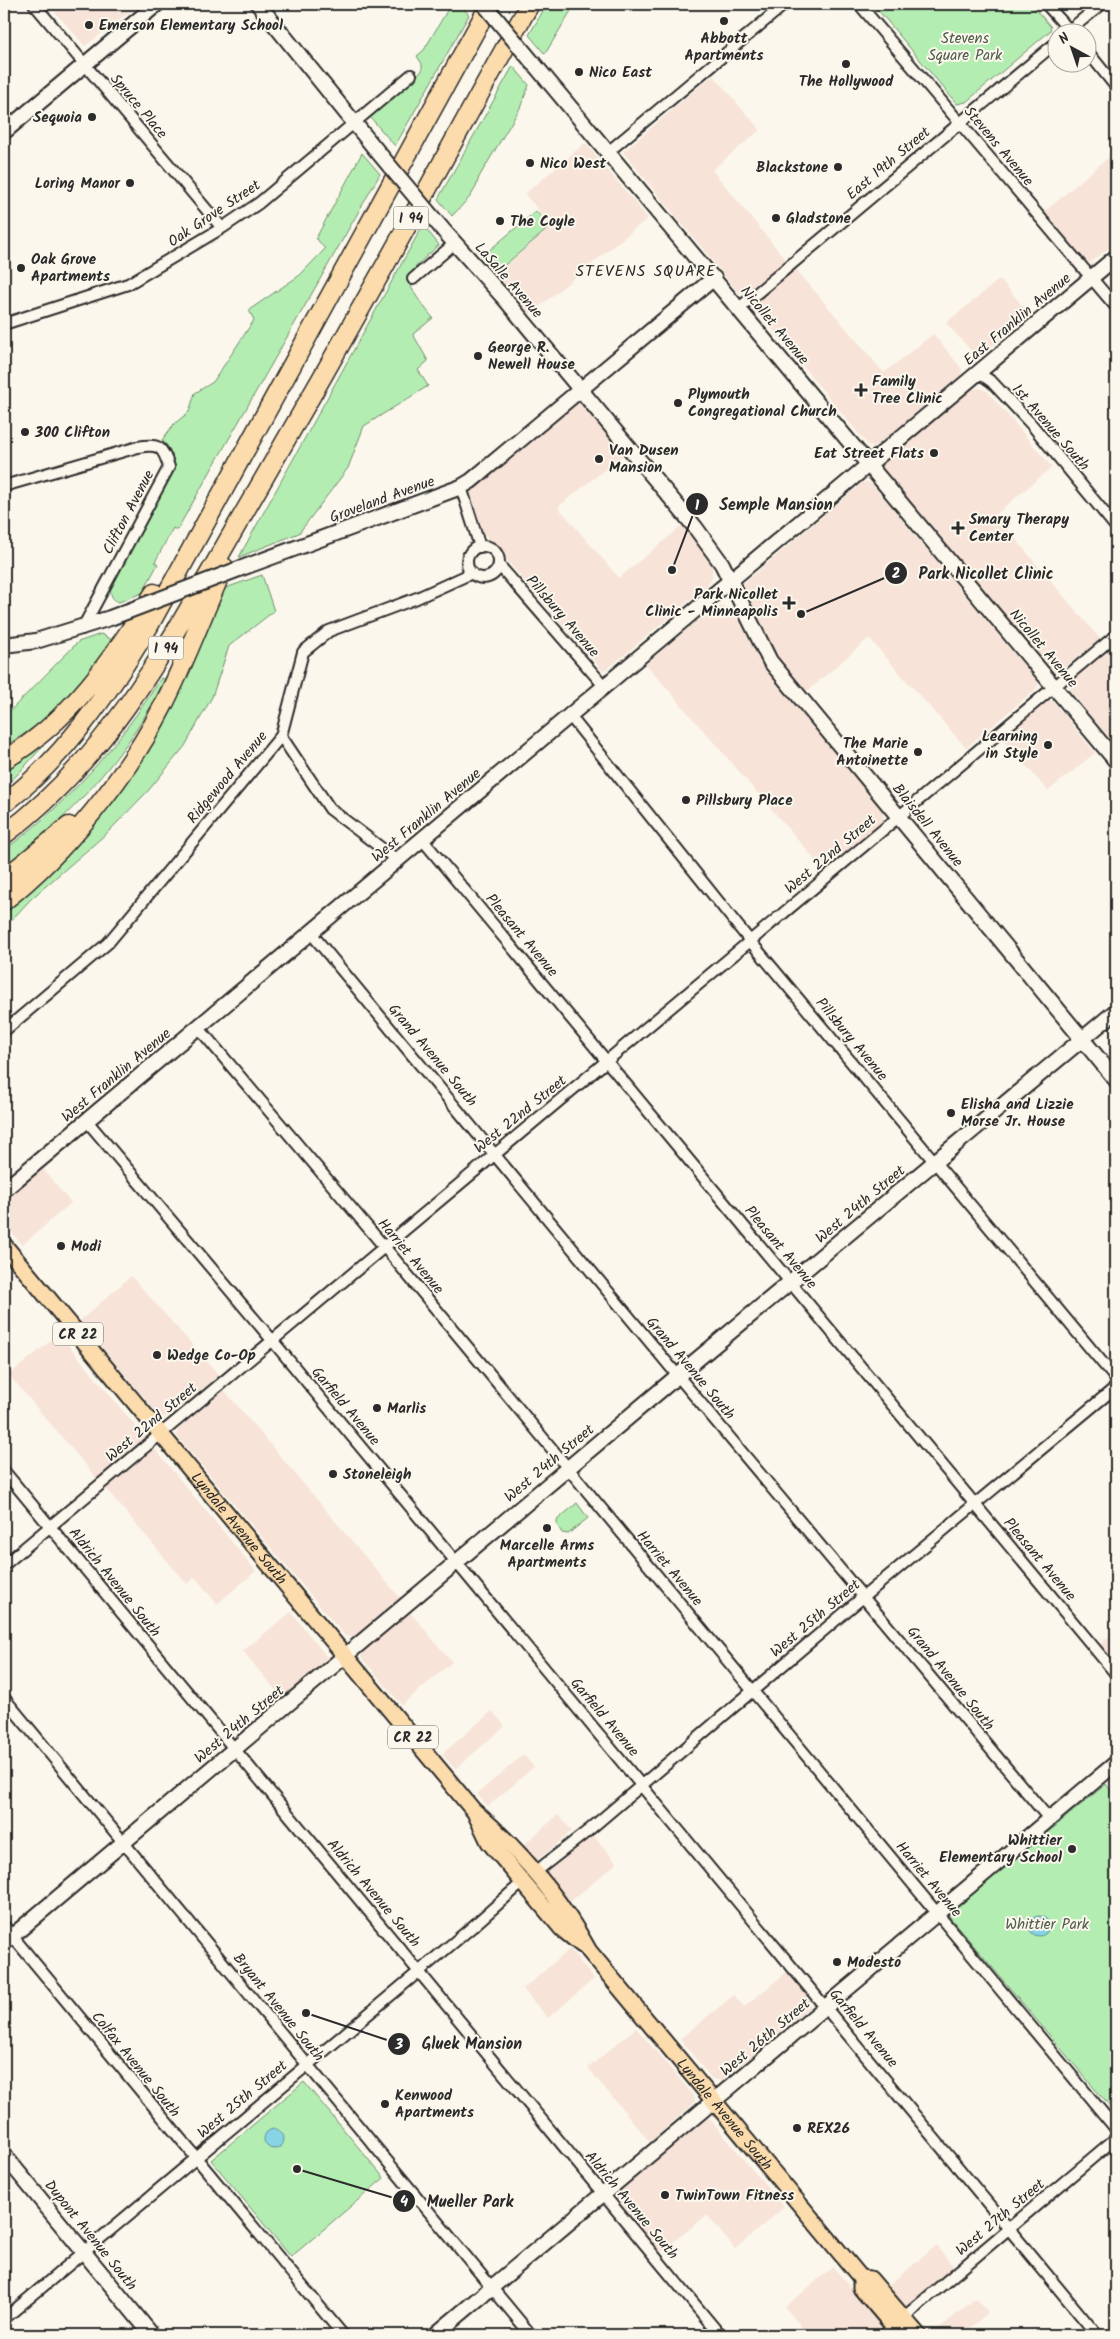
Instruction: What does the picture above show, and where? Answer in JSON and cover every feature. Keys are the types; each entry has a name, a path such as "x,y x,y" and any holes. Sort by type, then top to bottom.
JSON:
{"highway":[{"name":"I 94","path":"4,804 57,754 88,717 124,668 149,626 490,4"},
{"name":"I 94","path":"4,835 32,814 57,791 93,751 123,713 165,649 291,432 530,4"},
{"path":"4,760 36,738 59,717 88,687 111,659 259,424"},
{"path":"4,902 68,842 147,734 173,684 248,513 291,432"},
{"path":"4,754 34,737 59,717"},
{"path":"4,878 36,854 91,804 147,734"}],"main road":[{"name":"Lyndale Avenue South","path":"4,1245 473,1810 488,1842 528,1878 562,1929 589,1951 861,2278 861,2288 896,2329 918,2335"}],"street":[{"name":"Spruce Place","path":"34,4 222,228"},
{"path":"4,132 157,4"},
{"name":"LaSalle Avenue","path":"258,4 377,151 581,389 695,526 722,564 730,582"},
{"name":"Nicollet Avenue","path":"484,4 870,464 1116,761"},
{"path":"608,152 785,4"},
{"name":"Stevens Avenue","path":"859,4 1116,307"},
{"path":"1046,4 1061,22"},
{"path":"1081,22 1102,4"},
{"name":"East 19th Street","path":"738,308 1048,49"},
{"path":"1098,64 1116,86"},
{"name":"Oak Grove Street","path":"4,324 128,284 222,228 259,203 411,75"},
{"path":"413,279 455,243"},
{"name":"East Franklin Avenue","path":"870,464 1116,257"},
{"name":"Groveland Avenue","path":"4,645 35,641 82,628 460,487 471,481 714,278"},
{"name":"1st Avenue South","path":"979,373 992,382 1032,426 1116,527"},
{"name":"Clifton Avenue","path":"4,486 151,444 158,446 165,454 169,467 82,628"},
{"name":"West Franklin Avenue","path":"4,1190 870,464"},
{"path":"460,487 480,547"},
{"path":"480,547 494,550 499,559 499,564 494,574 478,577 472,573 468,560 472,552 480,547"},
{"name":"Pillsbury Avenue","path":"499,564 605,687"},
{"name":"Ridgewood Avenue","path":"4,1031 108,943 281,736 304,652 329,631 417,598 472,573"},
{"name":"Blaisdell Avenue","path":"730,582 770,661 1116,1080"},
{"name":"West 22nd Street","path":"4,1565 1116,635"},
{"name":"Pillsbury Avenue","path":"570,716 750,941 1116,1379"},
{"path":"281,736 330,810 397,860"},
{"name":"Pleasant Avenue","path":"422,839 1116,1674"},
{"name":"Grand Avenue South","path":"311,933 1046,1817"},
{"name":"West 24th Street","path":"6,1935 124,1842 568,1468 1116,1011"},
{"name":"Harriet Avenue","path":"198,1027 384,1247 752,1692 938,1912 1116,2130"},
{"name":"Garfield Avenue","path":"87,1121 827,2006 1097,2335"},
{"name":"West 25th Street","path":"4,2319 306,2064 419,1972 528,1878 642,1785 864,1596 1116,1387"},
{"name":"Aldrich Avenue South","path":"4,1471 720,2335"},
{"name":"Bryant Avenue South","path":"4,1698 531,2335"},
{"name":"West 26th Street","path":"434,2335 827,2006 1046,1817 1116,1763"},
{"name":"Colfax Avenue South","path":"6,1935 343,2335"},
{"name":"West 27th Street","path":"896,2329 1009,2228 1116,2138"},
{"name":"Dupont Avenue South","path":"4,2155 152,2335"}],"shaded area":[{"name":"Emerson Elementary School","path":"48,4 140,4 85,46"},
{"path":"714,76 760,130 712,170 786,260 747,293 738,292 623,152 709,78"},
{"path":"585,143 648,218 529,315 494,276 552,226 525,194"},
{"path":"1116,151 1116,243 1088,264 1084,262 1044,212"},
{"path":"795,268 884,373 933,334 962,369 961,376 876,446 868,445 754,307 755,300"},
{"path":"1000,279 1030,315 978,358 946,323"},
{"path":"980,388 987,391 1052,467 995,515 1100,639 1060,671 1050,669 882,470 884,461 973,389"},
{"path":"574,402 582,403 624,454 558,507 619,578 683,525 712,565 712,577 707,586 607,669 602,670 478,527 467,493"},
{"path":"862,483 871,483 1037,681 1038,686 1036,689 966,748 869,638 804,694 776,658 741,590 744,583"},
{"path":"722,606 729,608 737,615 763,666 883,808 884,820 824,870 646,664 711,609"},
{"path":"1116,642 1116,747 1070,690 1069,681"},
{"name":"Learning in Style","path":"1053,701 1095,753 1048,791 1001,737 1043,702"},
{"path":"43,1169 71,1203 22,1245 4,1223 4,1202"},
{"path":"131,1276 219,1375 170,1416 164,1417 159,1415 80,1321"},
{"path":"59,1334 256,1571 217,1604 195,1577 187,1584 9,1375"},
{"path":"224,1390 400,1598 353,1637 345,1636 177,1436 178,1429"},
{"path":"409,1611 452,1662 402,1705 361,1657 361,1653"},
{"path":"291,1612 327,1657 324,1663 282,1698 243,1651"},
{"path":"1116,1631 1116,1663 1100,1644"},
{"path":"492,1711 505,1726 455,1769 442,1754"},
{"path":"523,1755 534,1767 488,1806 477,1794"},
{"path":"558,1815 572,1831 535,1862 520,1848"},
{"path":"591,1833 617,1863 567,1904 545,1874"},
{"path":"570,1949 594,1979 548,2018 523,1989"},
{"path":"787,1972 810,2000 810,2007 722,2081 712,2079 680,2039 734,1995 744,2007"},
{"path":"636,2028 694,2096 695,2101 650,2142 588,2068"},
{"path":"709,2118 784,2207 735,2249 707,2215 659,2253 613,2195 704,2119"},
{"path":"936,2246 954,2267 907,2306 901,2306 885,2288"},
{"path":"833,2267 882,2325 873,2335 808,2335 785,2307"},
{"path":"976,2298 988,2313 962,2335 931,2335"}],"green space":[{"path":"451,4 460,4 469,15 395,146 370,117 422,71 422,64 417,56 424,50"},
{"path":"547,4 575,4 545,54 529,35"},
{"name":"Stevens Square Park","path":"873,4 1031,4 1048,24 1048,33 966,102 957,104"},
{"path":"513,66 529,85 520,108 479,177 470,197 452,216 438,199"},
{"path":"362,153 380,174 177,530 173,528 155,562 158,564 142,593 119,602 115,600 110,589 173,472 174,463 172,455 162,440 174,424 189,412 195,393 213,382 254,320 249,310 300,275 325,249 316,238"},
{"path":"536,211 550,227 500,269 486,253"},
{"path":"423,225 439,245 412,272 410,279 411,286 416,295 433,318 413,334 428,361 418,370 428,386 364,426 348,468 299,533 239,557"},
{"path":"262,575 274,611 229,646 212,697 185,746 148,791 107,833 31,899 4,928 4,908 94,819 220,590"},
{"path":"101,634 114,641 91,672 51,713 4,746 4,717 78,642"},
{"path":"161,678 165,679 135,732 96,783 51,829 4,867 4,850 71,793 128,726"},
{"path":"53,735 18,774 4,787 4,764"},
{"path":"577,1503 588,1518 568,1534 562,1533 557,1525 557,1520"},
{"name":"Whittier Park","path":"1106,1784 1116,1797 1116,2114 948,1915"},
{"path":"304,2082 384,2178 291,2257 211,2160"}],"water":[{"path":"1039,1916 1046,1919 1049,1926 1046,1933 1039,1936 1032,1933 1029,1926 1032,1919"},
{"path":"274,2129 281,2132 284,2139 281,2146 274,2149 267,2146 264,2139 267,2132"}],"place":[{"name":"Abbott Apartments","path":"724,21"},
{"name":"Emerson Elementary School","path":"89,25"},
{"name":"The Hollywood","path":"846,64"},
{"name":"Nico East","path":"579,72"},
{"name":"Sequoia","path":"92,117"},
{"name":"Nico West","path":"530,163"},
{"name":"Blackstone","path":"838,167"},
{"name":"Loring Manor","path":"130,183"},
{"name":"Gladstone","path":"776,218"},
{"name":"The Coyle","path":"500,221"},
{"name":"Oak Grove Apartments","path":"21,268"},
{"name":"George R. Newell House","path":"478,356"},
{"name":"Family Tree Clinic","path":"861,390"},
{"name":"Plymouth Congregational Church","path":"678,403"},
{"name":"300 Clifton","path":"25,432"},
{"name":"Eat Street Flats","path":"934,453"},
{"name":"Van Dusen Mansion","path":"599,459"},
{"name":"Smary Therapy Center","path":"958,528"},
{"name":"Semple Mansion","path":"672,570"},
{"name":"Park Nicollet Clinic - Minneapolis","path":"789,603"},
{"name":"Park Nicollet Clinic","path":"801,614"},
{"name":"Learning in Style","path":"1048,745"},
{"name":"The Marie Antoinette","path":"918,752"},
{"name":"Pillsbury Place","path":"686,800"},
{"name":"Elisha and Lizzie Morse Jr. House","path":"951,1113"},
{"name":"Modi","path":"61,1246"},
{"name":"Wedge Co-Op","path":"157,1355"},
{"name":"Marlis","path":"377,1408"},
{"name":"Stoneleigh","path":"333,1474"},
{"name":"Marcelle Arms Apartments","path":"547,1528"},
{"name":"Whittier Elementary School","path":"1072,1849"},
{"name":"Modesto","path":"837,1962"},
{"name":"Gluek Mansion","path":"306,2013"},
{"name":"Kenwood Apartments","path":"385,2104"},
{"name":"REX26","path":"797,2128"},
{"name":"Mueller Park","path":"297,2169"},
{"name":"TwinTown Fitness","path":"665,2195"}],"district":[{"name":"STEVENS SQUARE","path":"646,270"}]}
